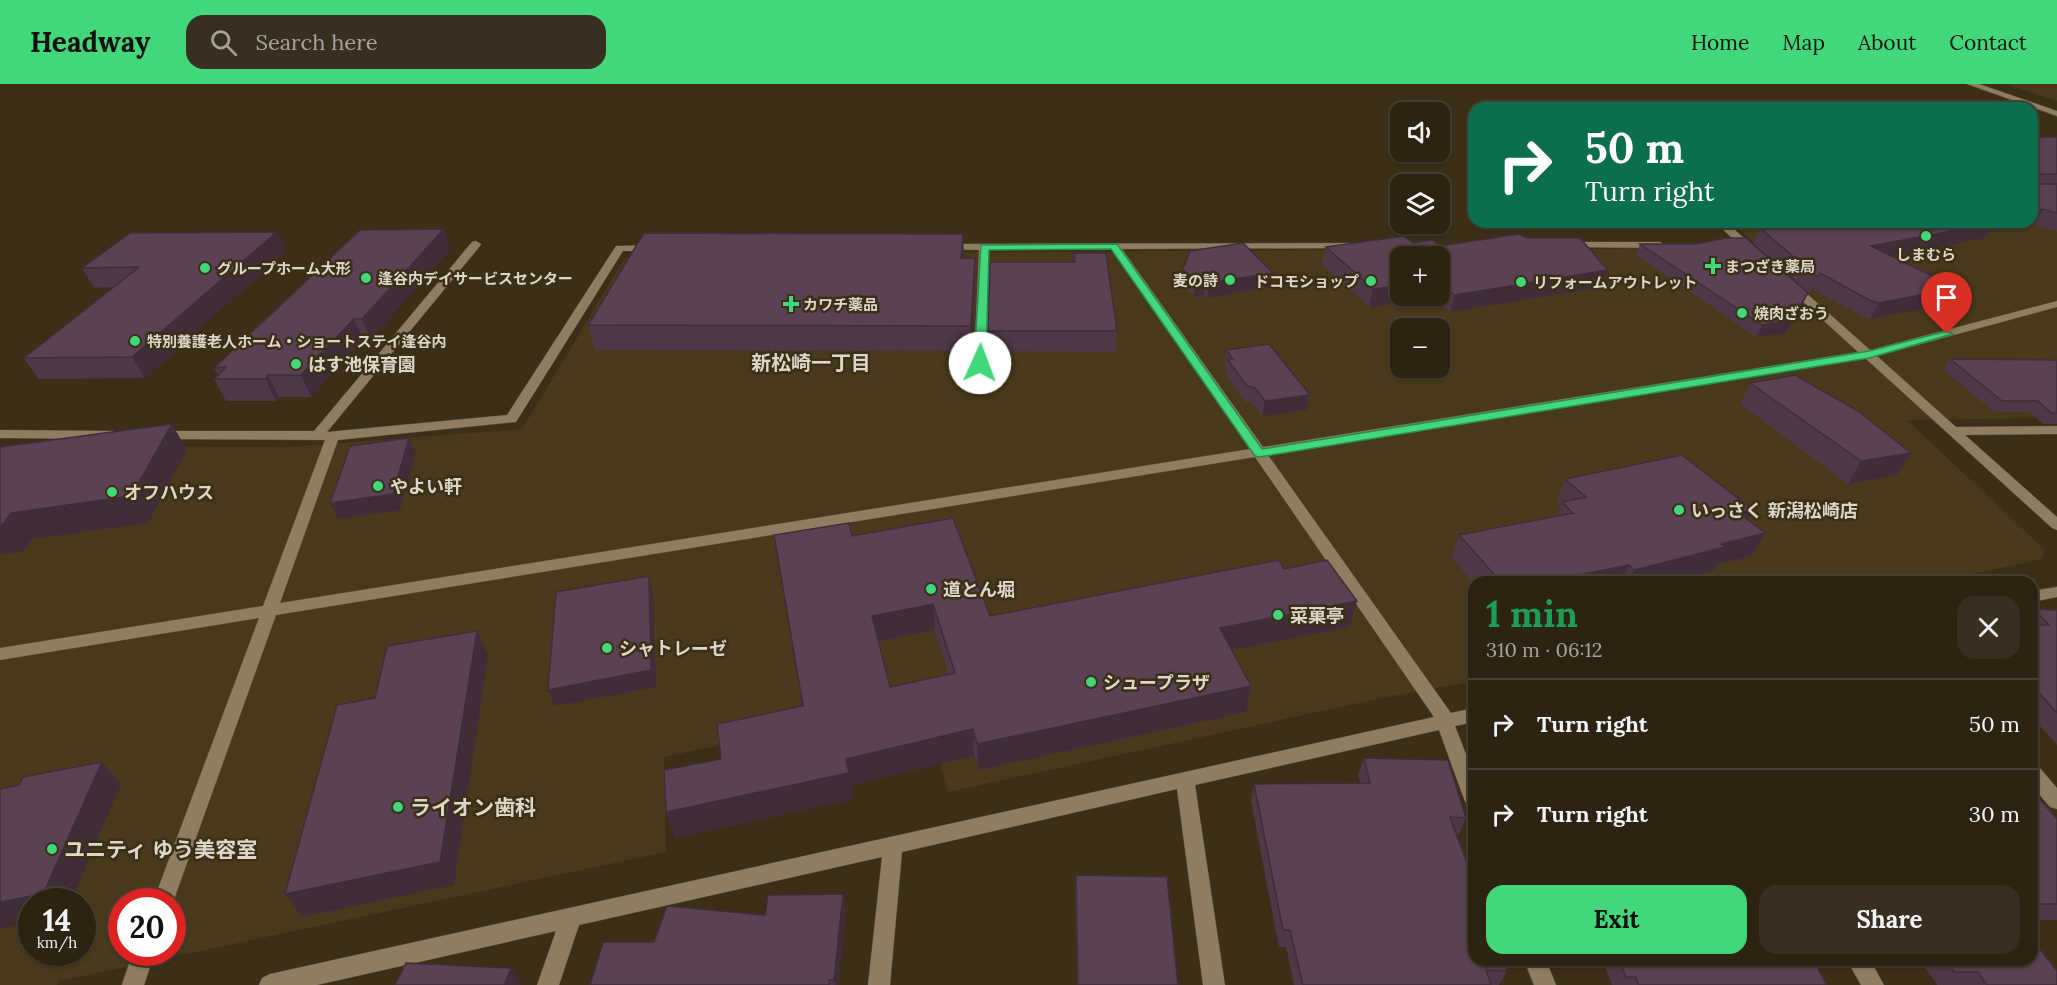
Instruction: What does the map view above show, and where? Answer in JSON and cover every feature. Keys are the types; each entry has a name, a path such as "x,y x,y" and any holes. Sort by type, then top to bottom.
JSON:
{"street":[{"path":"1971,84 2021,102"},
{"path":"2038,108 2057,115"},
{"path":"2038,116 2057,115"},
{"path":"1725,228 1738,244 1762,260"},
{"path":"168,888 269,611 325,436 476,244"},
{"path":"926,247 1367,245"},
{"path":"1556,245 1674,245"},
{"path":"1114,246 1440,709 1468,784"},
{"path":"980,363 984,247"},
{"path":"1,435 325,436 511,419 620,248 667,248"},
{"path":"1779,275 2057,525"},
{"path":"0,654 1869,354 2057,304"},
{"path":"1951,431 2057,430"},
{"path":"2038,596 2057,592"},
{"path":"270,985 1185,782 1468,716"},
{"path":"2038,779 2057,801"},
{"path":"1185,782 1214,985"},
{"path":"879,985 893,845"},
{"path":"548,985 571,917"},
{"path":"132,985 139,966"},
{"path":"1537,966 1545,985"},
{"path":"1862,966 1874,985"}],"shaded area":[{"path":"2006,84 2057,84 2057,101"},
{"path":"2057,159 2057,418 1907,420 2045,550 2042,559 1964,576 1468,576 1468,682 1387,697 948,792 922,702 664,757 666,852 186,954 186,888 108,888 108,966 130,966 59,981 57,985 0,985 0,446 288,447 522,429 625,258 639,254 1390,250 1390,306 1450,306 1450,250 1760,248 1738,228 2038,228 2038,207"}],"building":[{"path":"2038,137 2057,137 2057,174 2038,176"},
{"path":"2038,176 2039,184 2057,184 2057,213 2038,210"},
{"path":"1760,228 1967,228 1871,246 1957,288 1879,303 1871,301 1820,273 1817,277"},
{"path":"444,229 362,319 354,319 301,375 268,375 265,379 214,379 226,367 214,368 360,230"},
{"path":"277,232 132,357 24,358 139,267 82,268 130,233"},
{"name":"カワチ薬品","path":"644,233 963,234 961,258 975,258 971,326 588,325"},
{"path":"1519,234 1526,238 1580,238 1608,270 1455,295 1450,291 1450,246 1440,246"},
{"path":"1404,236 1413,243 1433,240 1440,246 1390,246 1390,287 1373,289 1326,247"},
{"path":"1726,238 1746,238 1808,293 1791,321 1762,325 1640,244 1695,244"},
{"path":"1243,243 1273,273 1209,283 1206,280 1196,282 1183,269 1190,251"},
{"path":"1074,253 1106,253 1117,331 988,331 990,262 1075,262"},
{"path":"1269,344 1310,395 1265,401 1255,388 1247,386 1227,359 1233,359 1226,350"},
{"path":"1950,359 2057,360 2057,413 2051,413 2038,401 2002,401"},
{"path":"1795,375 1858,411 1911,453 1861,461 1750,383"},
{"path":"172,424 131,496 11,513 0,525 0,447"},
{"path":"409,438 393,494 330,503 350,446"},
{"path":"1682,455 1753,510 1739,513 1765,533 1721,544 1725,547 1634,570 1629,565 1574,576 1496,576 1459,535 1573,513 1562,502 1586,497 1565,479"},
{"path":"953,518 990,616 1279,560 1284,569 1327,560 1357,601 1220,628 1251,686 977,744 973,729 846,759 849,773 666,812 664,770 721,759 717,724 803,706 774,535 849,523 852,536","holes":["933,604 955,673 890,687 872,616"]},
{"name":"シャトレーゼ","path":"649,576 651,670 548,690 556,592"},
{"path":"2038,609 2057,610 2057,713 2038,692 2038,625 2049,625 2038,613"},
{"name":"ライオン歯科","path":"477,631 440,862 285,894 337,705 375,698 387,646"},
{"path":"1364,758 1448,760 1466,818 1450,817 1468,866 1468,966 1506,966 1507,971 1486,970 1491,985 1303,985 1290,930 1283,930 1254,784 1370,783"},
{"path":"102,762 46,888 18,888 18,899 0,902 0,789 19,785 23,777"},
{"path":"2038,797 2057,819 2057,904 2038,904"},
{"path":"1076,875 1167,877 1178,985 1078,985"},
{"path":"843,894 834,980 829,980 829,985 590,985 603,942 654,942 667,906 765,915 768,895"},
{"path":"2038,947 2057,971 2057,985 1987,985 1978,972 1954,972 1950,966 2038,966"},
{"path":"406,963 511,968 504,985 395,985"},
{"path":"1621,966 1816,966 1827,985 1639,985 1636,977 1626,977"}],"place":[{"name":"しまむら","path":"1926,236"},
{"name":"まつざき薬局","path":"1713,266"},
{"name":"グループホーム大形","path":"205,268"},
{"name":"逢谷内デイサービスセンター","path":"366,278"},
{"name":"麦の詩","path":"1230,280"},
{"name":"ドコモショップ","path":"1371,281"},
{"name":"リフォームアウトレット","path":"1521,282"},
{"name":"カワチ薬品","path":"791,304"},
{"name":"焼肉ざおう","path":"1742,313"},
{"name":"特別養護老人ホーム・ショートステイ逢谷内","path":"135,341"},
{"name":"はす池保育園","path":"296,364"},
{"name":"やよい軒","path":"378,486"},
{"name":"オフハウス","path":"112,492"},
{"name":"いっさく 新潟松崎店","path":"1679,510"},
{"name":"道とん堀","path":"931,589"},
{"name":"菜菓亭","path":"1278,615"},
{"name":"シャトレーゼ","path":"607,648"},
{"name":"シュープラザ","path":"1091,682"},
{"name":"ライオン歯科","path":"398,807"},
{"name":"ユニティ ゆう美容室","path":"52,849"}],"district":[{"name":"新松崎一丁目","path":"811,362"}],"route":[{"path":"980,363 984,247 1114,246 1259,453 1869,354 1947,334"}]}
